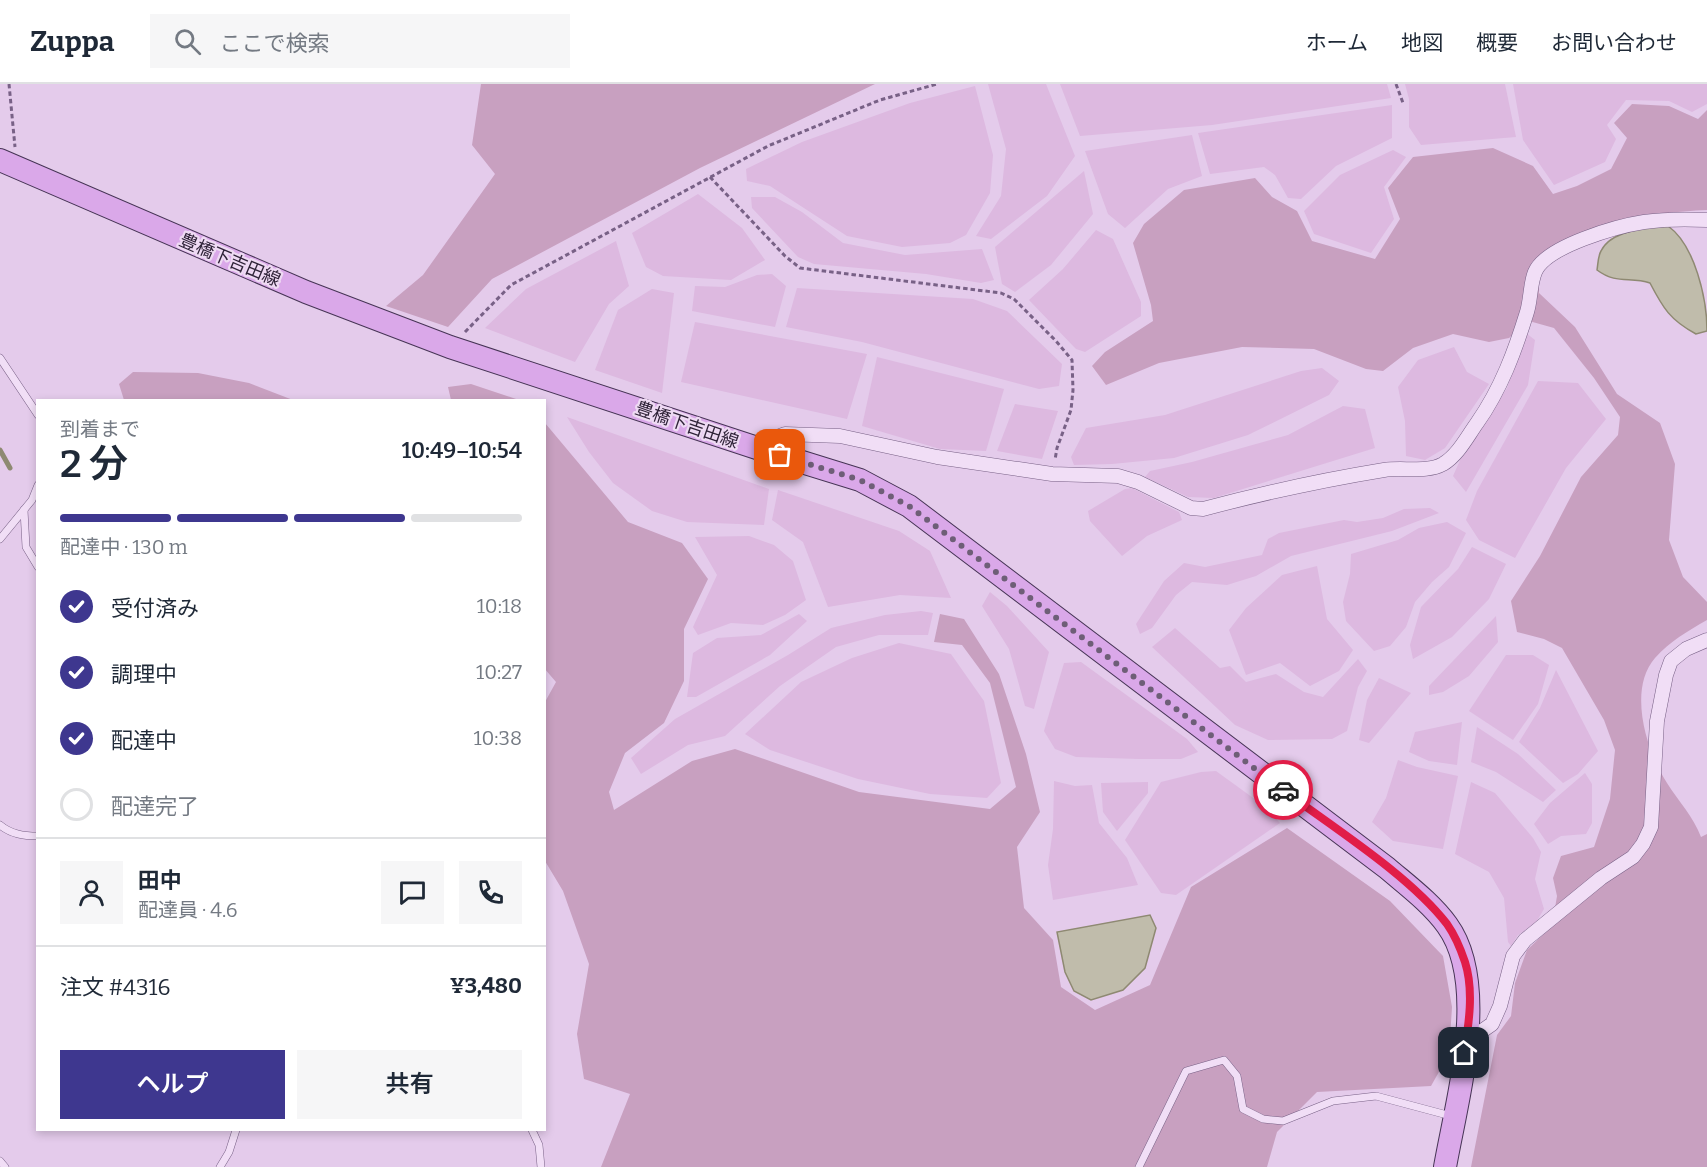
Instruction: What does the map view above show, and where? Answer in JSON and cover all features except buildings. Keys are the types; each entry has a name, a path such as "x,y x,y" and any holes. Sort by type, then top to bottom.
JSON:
{"main road":[{"name":"豊橋下吉田線","path":"7,163 306,292 450,347 860,480 909,506 1387,868 1428,903 1448,926 1465,963 1470,998 1468,1032 1444,1167"}],"street":[{"path":"760,449 767,441 785,434 840,436 937,457 1052,474 1118,476 1138,482 1191,508 1203,509 1273,491 1353,476 1442,465 1457,453 1495,395 1527,310 1535,271 1542,262 1554,253 1583,239 1643,222 1707,220"},
{"path":"1468,1032 1482,1031 1492,1024 1500,1006 1514,956 1525,940 1601,878 1633,857 1643,844 1651,827 1657,721 1666,675 1671,661 1686,649 1707,640"}],"lane":[{"path":"0,358 36,412"},
{"path":"0,539 32,500 36,490"},
{"path":"24,510 26,547 36,564"},
{"path":"0,825 23,837 36,837"},
{"path":"1139,1167 1186,1071 1224,1060 1237,1076 1243,1109 1263,1119 1283,1121 1334,1101 1376,1096 1454,1117"},
{"path":"220,1167 229,1152 236,1131"},
{"path":"532,1131 539,1145 541,1167"},
{"path":"0,1161 5,1167"}],"path":[{"path":"7,163 15,140 9,84"},
{"path":"450,347 511,285 710,177 768,146 880,100 937,84"},
{"path":"1396,84 1402,103"},
{"path":"710,177 784,256 800,268 1001,293 1014,299 1072,360 1071,410 1057,448 1052,474"}],"shaded area":[{"path":"481,84 875,84 700,168 492,279 448,327 386,306 423,275 495,174 472,145"},
{"path":"988,84 1046,84 1075,156 1047,196 991,239 976,236 1001,196 1006,149"},
{"path":"1060,84 1387,84 1391,98 1212,125 1080,136"},
{"path":"1405,84 1505,84 1516,137 1421,145 1409,127 1409,99"},
{"path":"1513,84 1707,84 1707,104 1692,112 1669,101 1626,100 1607,125 1616,139 1605,162 1554,185 1523,140"},
{"path":"975,86 993,155 990,193 966,235 950,243 902,247 847,236 770,186 747,181 746,169 802,142 910,103"},
{"path":"1632,104 1669,106 1698,119 1707,110 1707,210 1640,217 1578,236 1539,259 1539,293 1575,327 1617,394 1660,423 1675,464 1669,540 1683,577 1707,602 1707,620 1673,641 1655,658 1647,671 1642,687 1641,703 1647,738 1660,770 1701,837 1707,834 1707,1167 1471,1167 1497,1035 1511,1016 1515,983 1527,950 1552,926 1557,896 1553,878 1561,856 1594,847 1610,799 1615,750 1604,720 1562,648 1544,639 1517,632 1511,601 1540,556 1581,477 1618,435 1620,417 1594,378 1554,328 1529,321 1509,338 1489,342 1453,334 1413,348 1383,371 1366,369 1314,349 1242,347 1159,363 1106,385 1092,366 1105,352 1153,321 1151,305 1133,243 1144,224 1184,190 1255,178 1272,197 1297,211 1312,241 1375,259 1400,219 1388,188 1413,157 1493,148 1533,166 1553,194 1577,186 1611,169 1627,138 1614,123"},
{"path":"1392,105 1392,138 1336,166 1301,199 1288,198 1275,175 1264,167 1210,174 1198,133"},
{"path":"1192,135 1202,176 1168,189 1125,228 1108,214 1085,151"},
{"path":"1393,150 1406,157 1384,187 1394,219 1371,253 1314,234 1304,211 1340,175"},
{"path":"1084,171 1093,214 1051,265 1015,292 1002,284 995,247"},
{"path":"698,194 742,228 765,260 731,280 663,276 646,267 632,233"},
{"path":"751,197 775,197 802,212 843,243 905,255 982,249 994,280 981,283 926,274 814,264 798,257 752,208"},
{"path":"1668,226 1685,246 1698,274 1705,304 1707,331 1696,334 1680,324 1663,306 1650,283 1617,279 1597,270 1601,251 1613,238 1631,231"},
{"path":"1096,230 1113,239 1141,302 1141,316 1085,352 1076,349 1029,300 1063,269"},
{"path":"616,241 629,286 609,304 575,362 485,328 526,289"},
{"path":"772,274 786,286 775,327 692,311 695,286 725,287 757,275"},
{"path":"797,288 973,299 1007,311 1062,364 1059,386 1039,389 862,342 786,327"},
{"path":"652,289 674,293 662,393 595,370 618,310"},
{"path":"695,322 867,354 847,419 681,382"},
{"path":"1526,333 1535,340 1528,385 1466,492 1453,476 1461,458 1507,388"},
{"path":"1454,347 1467,372 1489,384 1445,448 1425,460 1406,456 1405,421 1398,387 1418,360"},
{"path":"877,357 1004,389 986,451 940,449 862,426"},
{"path":"1322,368 1339,381 1329,395 1248,435 1174,458 1074,465 1071,457 1086,428 1165,415 1301,371"},
{"path":"133,372 198,373 249,383 290,399 124,399 119,384"},
{"path":"1538,381 1578,383 1606,419 1566,468 1515,558 1479,540 1466,520 1477,491"},
{"path":"471,384 516,399 451,399 448,387"},
{"path":"1015,404 1058,411 1042,459 997,451"},
{"path":"1343,406 1365,409 1375,448 1214,498 1188,497 1145,477 1150,471 1192,462 1288,435"},
{"path":"567,417 769,489 764,525 687,522 652,511 613,483 589,452"},
{"path":"546,424 628,522 682,543 708,579 684,629 684,681 664,723 625,753 609,792 614,810 692,761 735,749 859,792 990,809 1016,787 990,683 962,645 934,642 940,614 964,619 999,674 1026,754 1040,812 1017,847 1024,908 1053,940 1061,987 1095,1010 1150,985 1191,887 1287,828 1390,901 1443,956 1452,1007 1449,1054 1431,1086 1317,1092 1277,1132 1267,1167 601,1167 630,1094 584,1079 577,1034 589,964 563,891 546,863 546,700 556,682 546,670"},
{"path":"1132,488 1179,512 1182,520 1147,536 1122,556 1090,521 1088,511 1125,489"},
{"path":"778,490 899,531 930,551 951,598 900,595 828,607 803,542 772,520"},
{"path":"1430,508 1439,513 1392,531 1291,556 1256,576 1227,585 1192,582 1176,595 1152,628 1140,634 1136,624 1164,581 1184,563 1205,567 1262,555 1268,539 1279,533 1344,520 1357,522 1383,518 1404,509"},
{"path":"1447,522 1466,533 1449,567 1415,602 1406,627 1390,646 1374,651 1346,621 1343,602 1350,574 1351,554 1398,540 1419,528"},
{"path":"749,536 774,545 793,561 806,600 785,615 763,625 731,623 698,635 693,627 717,575 695,537"},
{"path":"1472,547 1506,564 1489,599 1452,637 1413,659 1410,645 1421,607 1458,569"},
{"path":"1317,566 1327,619 1353,650 1339,671 1310,686 1280,663 1246,675 1229,630 1246,608 1282,575"},
{"path":"990,592 1007,606 1049,652 1034,709 1025,706 1009,649 982,606"},
{"path":"921,611 933,613 928,635 879,635 836,647 780,686 725,736 688,745 641,774 631,758 675,719 831,628 885,615"},
{"path":"799,614 807,621 770,655 696,697 687,697 693,653 717,638 761,635"},
{"path":"1496,616 1498,642 1469,676 1443,692 1429,695 1429,686"},
{"path":"1175,628 1220,668 1230,666 1246,682 1276,674 1304,692 1323,697 1358,659 1367,671 1358,687 1347,731 1332,739 1268,740 1235,725 1152,647"},
{"path":"899,643 951,654 984,701 1001,783 987,798 930,794 858,779 770,750 745,734 801,682 852,658"},
{"path":"1506,655 1533,655 1549,665 1538,704 1513,740 1469,711"},
{"path":"1081,662 1187,739 1198,752 1181,759 1139,759 1076,757 1055,749 1044,731 1064,663"},
{"path":"1556,670 1598,751 1578,774 1563,783 1519,742 1540,708"},
{"path":"1379,678 1411,693 1369,743 1359,740 1367,700"},
{"path":"1462,722 1457,765 1429,761 1409,752 1415,732"},
{"path":"1477,727 1518,754 1556,790 1543,802 1496,772 1471,762"},
{"path":"1398,760 1417,767 1458,776 1443,849 1393,841 1372,822 1386,798"},
{"path":"1216,771 1267,808 1280,823 1176,895 1161,893 1125,840 1161,782 1201,772"},
{"path":"1585,773 1592,784 1592,823 1586,834 1561,836 1548,844 1534,824 1550,803"},
{"path":"1054,781 1075,786 1092,785 1099,823 1127,858 1138,885 1053,900 1048,865 1053,829"},
{"path":"1148,782 1148,793 1117,831 1103,812 1101,783"},
{"path":"1471,782 1495,793 1533,838 1541,852 1535,879 1544,909 1535,924 1518,935 1511,946 1508,942 1504,898 1489,872 1455,854"},
{"path":"1150,915 1156,928 1145,968 1123,990 1091,1000 1074,991 1065,972 1057,932"}],"waterway":[{"path":"0,450 10,468"}],"way so far":[{"path":"780,455 860,480 909,506 1283,790"}],"route":[{"path":"1283,790 1387,868 1428,903 1448,926 1465,963 1470,998 1464,1053"}]}
